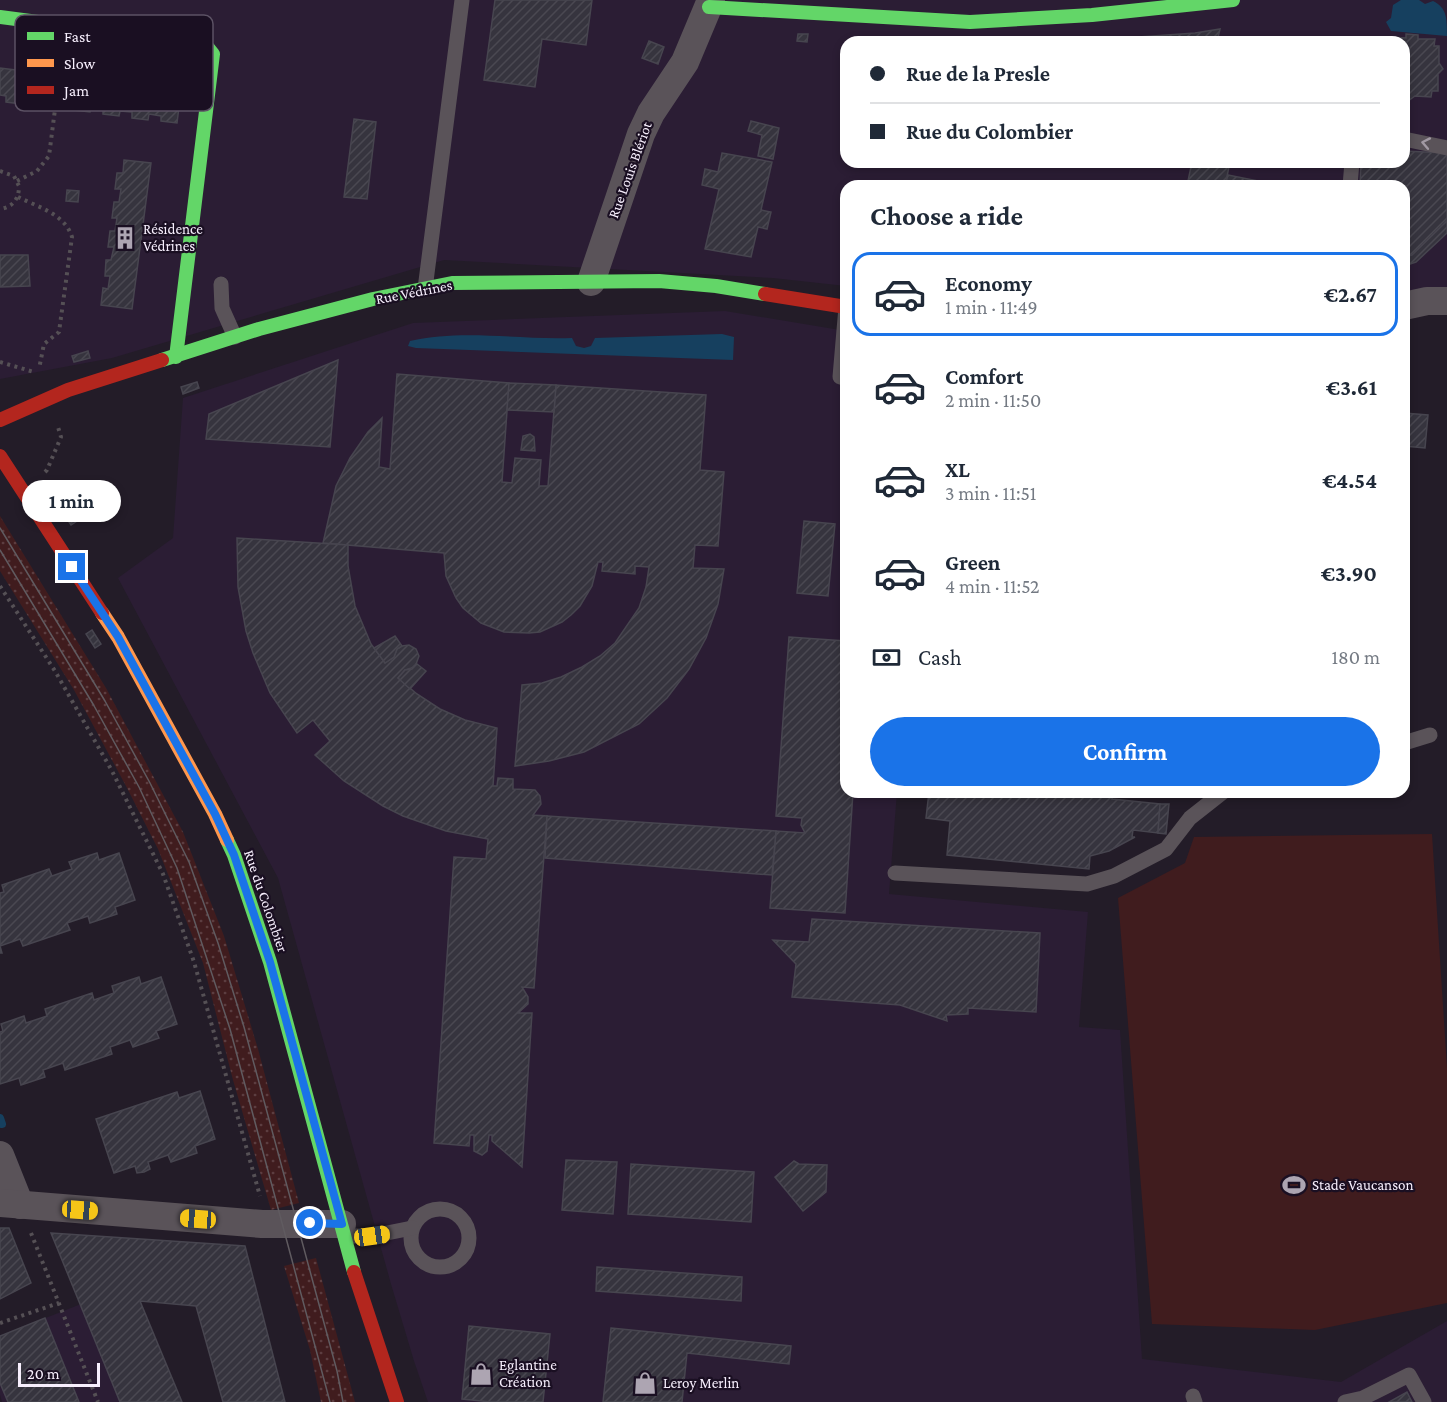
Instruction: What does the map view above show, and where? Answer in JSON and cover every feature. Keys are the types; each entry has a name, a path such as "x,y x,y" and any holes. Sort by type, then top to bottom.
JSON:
{"street":[{"path":"710,3 970,22 1092,15 1233,0"},
{"name":"Rue Louis Blériot","path":"591,282 641,134 651,113 685,62 710,3"},
{"path":"0,17 15,19"},
{"path":"176,357 206,111"},
{"name":"Rue Védrines","path":"0,420 69,390 235,337 373,299 452,283 659,281 716,286 840,306"},
{"path":"1410,305 1427,301 1447,302"},
{"name":"Rue du Colombier","path":"0,456 118,637 215,814 234,855 270,962 366,1312 397,1402"},
{"path":"0,1155 17,1212 344,1230"}],"lane":[{"path":"425,289 462,0"},
{"path":"1410,140 1447,148"},
{"path":"221,284 222,308 235,337"},
{"path":"1410,741 1430,735"},
{"path":"895,873 1087,884 1114,876 1166,849 1190,818 1215,798"},
{"path":"344,1230 372,1236 412,1228"},
{"path":"1345,1402 1363,1398 1408,1375 1424,1402"}],"path":[{"path":"18,181 37,171 49,156 55,111"},
{"path":"0,171 9,172 18,181 19,186 18,197 12,205 0,209"},
{"path":"0,362 38,373 45,344 59,332 72,237 69,226 63,220 18,197"},
{"path":"41,474 47,470 61,437 56,421"},
{"path":"0,586 55,671 112,771 163,874 194,962 263,1207"},
{"path":"17,1212 59,1303 99,1402"},
{"path":"0,1323 59,1303"}],"shaded area":[{"path":"0,0 1447,0 1447,290 1410,293 1410,180 840,180 840,285 773,278 444,260 112,358 0,379"},
{"path":"725,311 840,330 840,798 897,798 889,894 1088,912 1079,1027 1120,1030 1142,1359 1341,1382 1447,1321 1447,1402 428,1402 391,1284 278,878 118,578 173,538 183,398 413,323"},
{"path":"0,516 106,688 183,832 224,936 258,1049 299,1203 271,1210 233,1080 203,963 158,849 126,786 74,690 0,571"},
{"name":"Stade Vaucanson","path":"1432,834 1447,1068 1447,1303 1315,1330 1152,1324 1118,898 1185,863 1194,837"},
{"path":"316,1258 355,1402 321,1402 310,1350 284,1266"},
{"path":"81,1304 120,1402 2,1402 0,1336"}],"water":[{"path":"1401,0 1419,0 1425,4 1433,1 1438,4 1444,10 1447,36 1391,31 1386,22 1391,18 1393,5"},
{"path":"722,334 734,337 733,360 408,346 410,341 470,335 572,338 576,346 584,348 591,346 595,338"}],"building":[{"path":"495,0 592,0 586,45 542,39 535,87 484,80"},
{"path":"1220,29 1218,36 1152,36"},
{"path":"798,34 808,34 807,42 797,41"},
{"path":"1406,34 1418,35 1418,39 1435,39 1434,46 1439,46 1439,63 1443,69 1438,74 1438,91 1432,91 1431,97 1415,96 1410,100 1410,36"},
{"path":"649,41 664,47 658,64 642,58"},
{"path":"0,68 15,70 15,103 6,102 6,96 0,95"},
{"path":"103,111 120,111 119,116 103,114"},
{"path":"120,111 178,111 177,123 161,121 161,116 149,114 148,120 132,118 132,112"},
{"path":"354,119 376,122 367,199 344,197"},
{"path":"751,121 779,128 773,159 758,156 762,135 748,131"},
{"path":"1410,151 1447,153 1447,221 1410,256 1410,180 1360,180 1361,168 1410,168"},
{"path":"722,153 772,162 761,210 771,212 767,229 758,227 751,257 705,249 719,189 702,185 705,169 718,172"},
{"name":"Résidence Védrines","path":"124,160 151,163 132,309 101,305 103,288 108,289 110,276 105,276 106,260 111,260 114,247 108,247 110,231 115,231 117,218 112,218 114,202 119,202 121,189 115,189 117,173 123,173"},
{"path":"1191,168 1229,168 1226,180 1188,180"},
{"path":"1228,175 1253,180 1227,180"},
{"path":"67,190 79,191 78,202 66,201"},
{"path":"1447,221 1447,233 1416,262 1410,264 1410,256"},
{"path":"0,255 28,255 30,286 0,287"},
{"path":"88,351 90,358 74,362 72,356"},
{"path":"338,360 330,447 206,439 209,414"},
{"path":"397,374 509,383 502,482 512,483 515,458 541,460 539,486 548,486 556,385 706,395 700,470 724,472 718,546 695,545 693,568 724,569 718,604 706,638 689,669 667,698 639,724 584,752 549,761 515,766 522,685 542,683 561,677 600,656 615,643 639,608 646,587 649,567 635,566 635,574 602,571 603,562 598,562 592,586 580,606 562,622 540,632 504,632 481,623 463,608 446,576 444,553 323,543 336,486 350,458 368,432 382,418 379,467 390,469"},
{"path":"197,382 199,388 183,394 181,387"},
{"path":"509,383 556,385 554,412 507,410"},
{"path":"1410,414 1428,415 1425,448 1410,447"},
{"path":"530,434 534,437 535,451 521,450 523,436"},
{"path":"58,493 77,521 71,525 52,497"},
{"path":"804,521 835,524 828,596 797,593"},
{"path":"237,538 348,545 348,566 355,606 371,644 385,663 394,657 397,649 402,646 409,645 416,649 419,656 415,667 405,670 398,678 440,709 465,720 497,728 493,786 497,786 498,778 513,779 513,789 535,790 540,796 541,804 533,815 547,816 534,988 522,987 528,997 528,1004 518,1013 532,1013 522,1167 492,1141 492,1135 489,1135 487,1151 482,1155 474,1151 474,1135 470,1135 469,1146 434,1143 454,857 486,859 488,839 446,831 403,816 344,781 315,755 330,741 313,720 297,733 270,693 253,653 246,631 238,587"},
{"path":"92,630 101,644 95,648 86,634"},
{"path":"395,636 402,646 397,649 394,657 385,663 374,648"},
{"path":"789,637 840,641 840,798 853,798 845,913 770,908 776,831 805,833 801,825 802,818 776,816"},
{"path":"417,664 426,671 410,689 398,678 405,670 412,669"},
{"path":"928,798 1112,798 1160,804 1158,833 1133,830 1132,837 1135,837 1109,851 1090,856 1089,869 947,855 950,821 926,818"},
{"path":"1160,804 1169,804 1166,834 1158,833"},
{"path":"547,816 776,831 772,875 545,858"},
{"path":"97,853 99,860 119,853 135,900 115,907 117,914 90,923 88,916 67,923 70,930 23,946 20,939 0,946 0,893 4,892 2,885 49,869 52,876 72,869 69,862"},
{"path":"812,919 1040,933 1036,1012 968,1008 968,1014 946,1015 947,1021 900,1005 792,997 796,964 773,940 809,942"},
{"path":"139,977 141,984 161,977 177,1024 156,1031 159,1038 133,1047 130,1040 110,1047 112,1054 65,1070 63,1063 43,1070 45,1077 21,1085 19,1078 0,1084 0,1032 3,1031 1,1024 24,1016 26,1023 47,1016 45,1009 92,993 94,1000 114,993 112,986"},
{"path":"200,1091 215,1139 195,1146 197,1153 171,1162 168,1155 148,1162 150,1169 144,1172 137,1173 135,1166 114,1173 96,1119 177,1092 179,1098"},
{"path":"566,1160 617,1162 613,1214 562,1210"},
{"path":"794,1161 799,1164 827,1165 826,1192 803,1211 775,1177"},
{"path":"631,1164 754,1172 751,1222 628,1214"},
{"path":"0,1228 9,1228 31,1283 0,1299"},
{"path":"51,1233 245,1246 285,1402 223,1402 196,1306 140,1301 182,1402 120,1402"},
{"path":"597,1267 742,1277 741,1301 596,1291"},
{"path":"45,1318 79,1402 8,1402 0,1383 0,1336"},
{"path":"469,1326 550,1334 543,1402 491,1402 462,1399"},
{"name":"Leroy Merlin","path":"611,1328 791,1346 789,1364 687,1353 682,1402 603,1402"},
{"path":"1407,1392 1412,1402 1389,1402"}],"waterway":[{"path":"0,1118 2,1124"}],"tram line":[{"path":"0,528 105,701 150,783 189,862 218,943 244,1027 337,1371 343,1402"},
{"path":"0,550 93,704 139,787 177,868 230,1029 330,1402"}],"traffic: fast":[{"path":"709,7 970,22 1092,15 1233,0"},
{"path":"0,17 15,19"},
{"path":"176,357 206,111"},
{"path":"162,360 259,329 373,299 452,283 659,281 716,286 765,294"},
{"path":"227,840 270,962 354,1272"}],"traffic: slow":[{"path":"102,613 118,637 227,840"}],"traffic: jam":[{"path":"765,294 840,306"},
{"path":"0,420 68,390 162,360"},
{"path":"0,456 102,613"},
{"path":"354,1272 397,1402"}],"place":[{"name":"Résidence Védrines","path":"125,238"},
{"name":"Stade Vaucanson","path":"1294,1185"},
{"name":"Eglantine Création","path":"481,1374"},
{"name":"Leroy Merlin","path":"645,1383"}],"route":[{"path":"72,567 118,637 215,814 234,855 270,962 342,1224 310,1223"}]}
